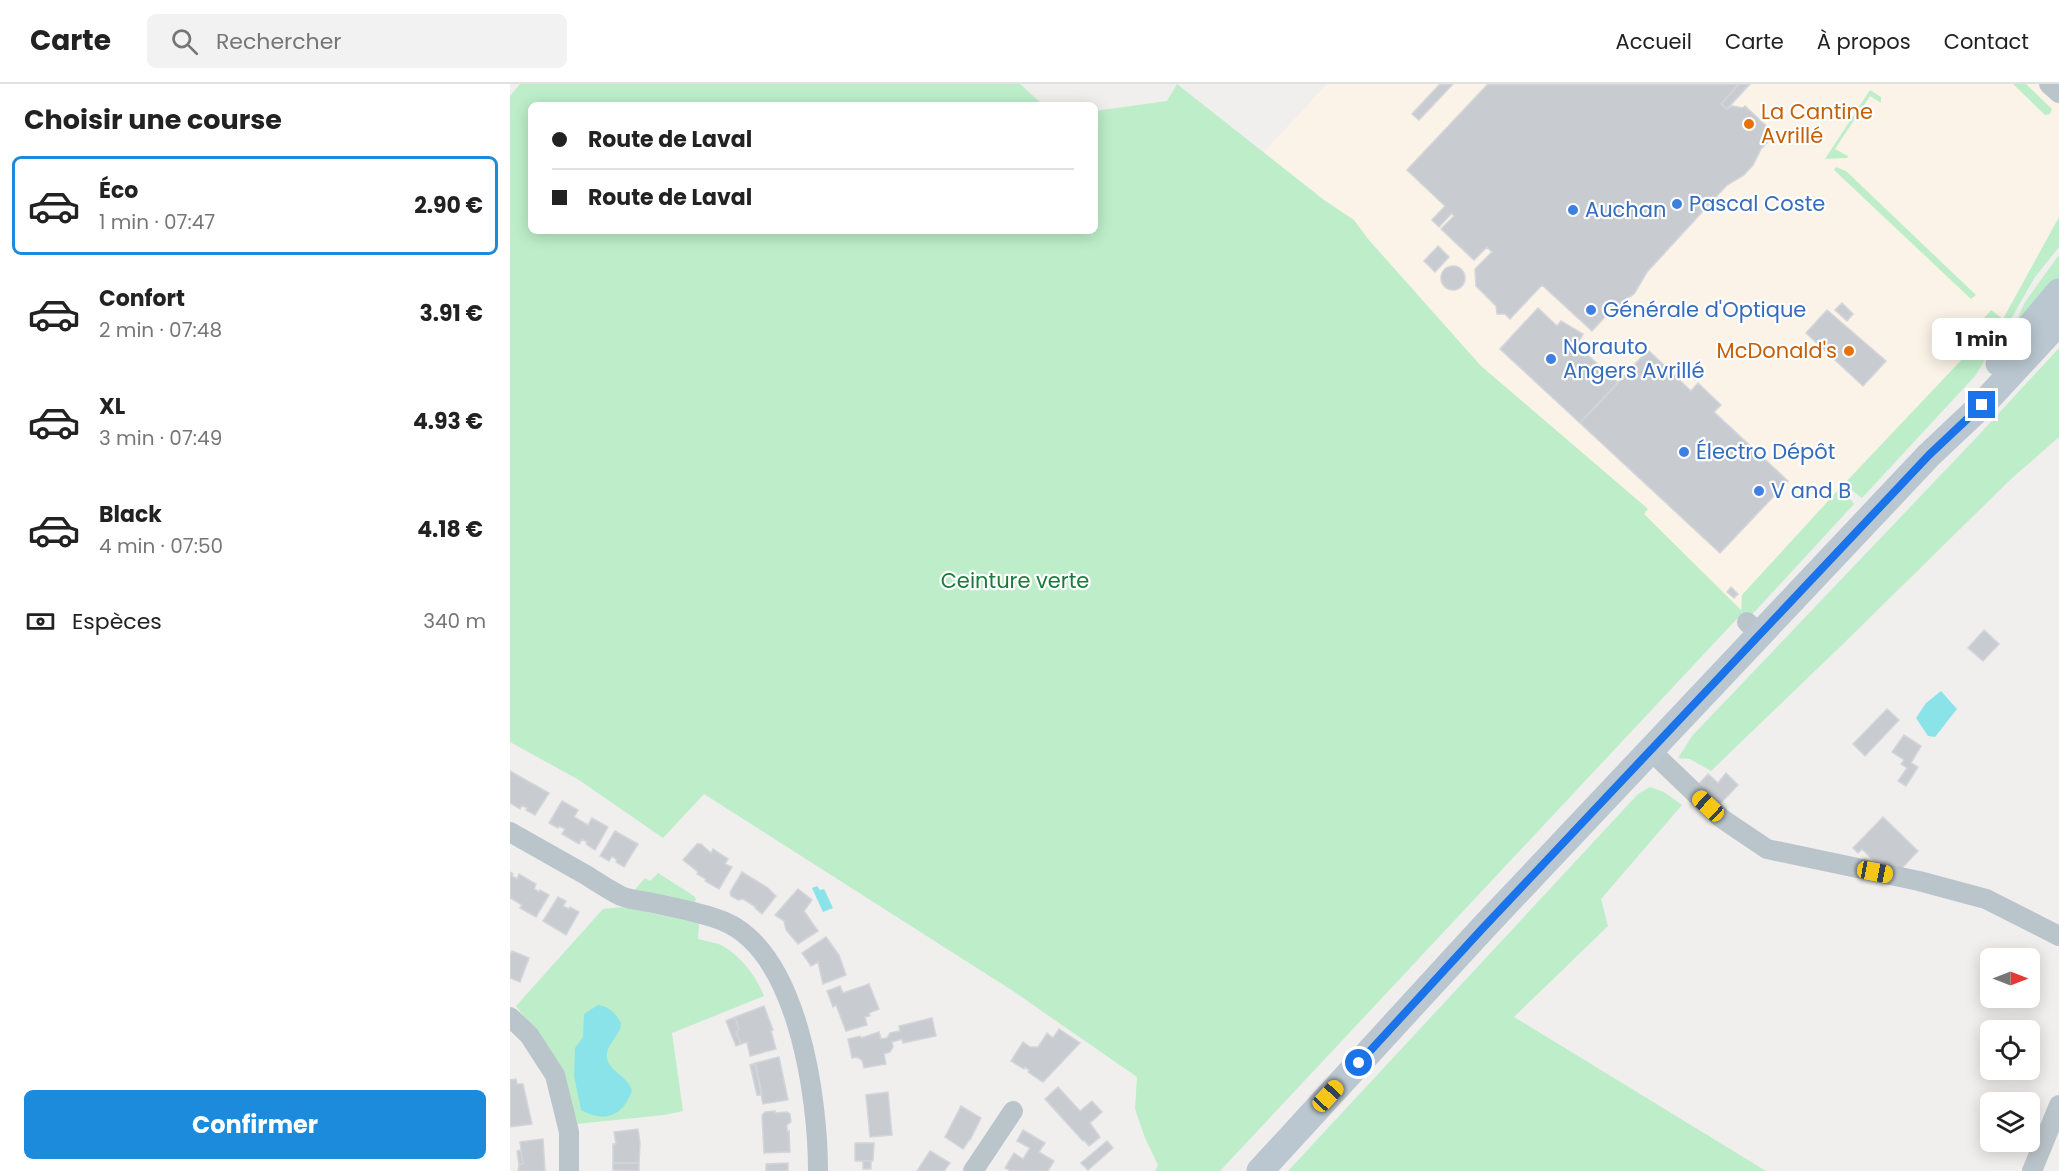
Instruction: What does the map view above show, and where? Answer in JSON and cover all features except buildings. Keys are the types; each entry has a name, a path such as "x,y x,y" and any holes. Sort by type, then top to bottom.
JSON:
{"main road":[{"path":"1929,455 2008,351 2059,292"},
{"path":"1260,1171 1474,938 1651,751 1754,628 1982,405 2059,322"}],"street":[{"path":"2049,84 2059,93"},
{"path":"1651,751 1721,818 1767,849 1919,881 1986,899 2059,936"},
{"path":"510,832 623,896 696,912 726,922 744,934 760,950 785,990 806,1058 814,1095 818,1171"},
{"path":"510,1017 529,1035 555,1075 569,1132 569,1171"},
{"path":"2032,1171 2059,1106"},
{"path":"973,1171 1013,1111"}],"shaded area":[{"path":"1327,84 2059,84 2059,224 2004,328 1741,610 1644,514 1647,508 1481,366 1368,239 1354,220 1324,200 1264,152"}],"green space":[{"name":"Ceinture verte","path":"520,84 1020,84 1040,102 528,102 528,234 1098,234 1098,111 1167,101 1177,84 1324,200 1354,220 1368,239 1481,366 1648,509 1644,514 1741,610 1741,613 1742,595 1839,489 1854,504 1747,620 1741,615 1732,624 1220,1171 1155,1171 1158,1165 1135,1109 1137,1077 1013,991 704,794 663,838 579,780 510,742 510,96"},
{"path":"2013,84 2026,84 2052,109 2050,114 2045,115"},
{"path":"1870,90 1881,97 1881,103 1870,96 1835,149 1848,156 1847,158 1825,159"},
{"path":"1836,167 1846,171 1976,295 1971,299 1834,170"},
{"path":"2059,217 2059,247 2035,277 1999,340 1980,323 1991,310 2003,319"},
{"path":"2059,255 2059,284 2006,344 2025,302"},
{"path":"1984,336 1994,345 1975,376 1862,498 1844,484"},
{"path":"2059,348 2059,437 2011,479 1711,771 1690,759 1678,758 1692,736"},
{"path":"1650,787 1664,792 1682,805 1601,899 1608,926 1514,1017 1766,1171 1288,1171 1638,794"},
{"path":"658,873 694,896 696,899 694,905 633,892 645,878 650,881"},
{"path":"623,907 699,923 698,939 721,945 735,955 757,981 764,996 672,1033 683,1111 576,1124 545,1045 516,1006 603,909"}],"water":[{"path":"1941,691 1957,709 1935,737 1928,736 1916,718 1926,703"},
{"path":"817,886 820,890 824,889 833,908 823,912 812,888"},
{"path":"598,1005 612,1011 621,1023 608,1049 607,1059 609,1064 630,1085 632,1091 618,1112 605,1117 581,1110 574,1076 575,1048 583,1037 584,1014"}],"place":[{"name":"La Cantine Avrillé","path":"1749,124"},
{"name":"Pascal Coste","path":"1677,204"},
{"name":"Auchan","path":"1573,210"},
{"name":"Générale d'Optique","path":"1591,310"},
{"name":"McDonald's","path":"1849,351"},
{"name":"Norauto Angers Avrillé","path":"1551,359"},
{"name":"Électro Dépôt","path":"1684,452"},
{"name":"V and B","path":"1759,491"}],"route":[{"path":"1359,1063 1482,929 1929,455 1982,405"}]}
